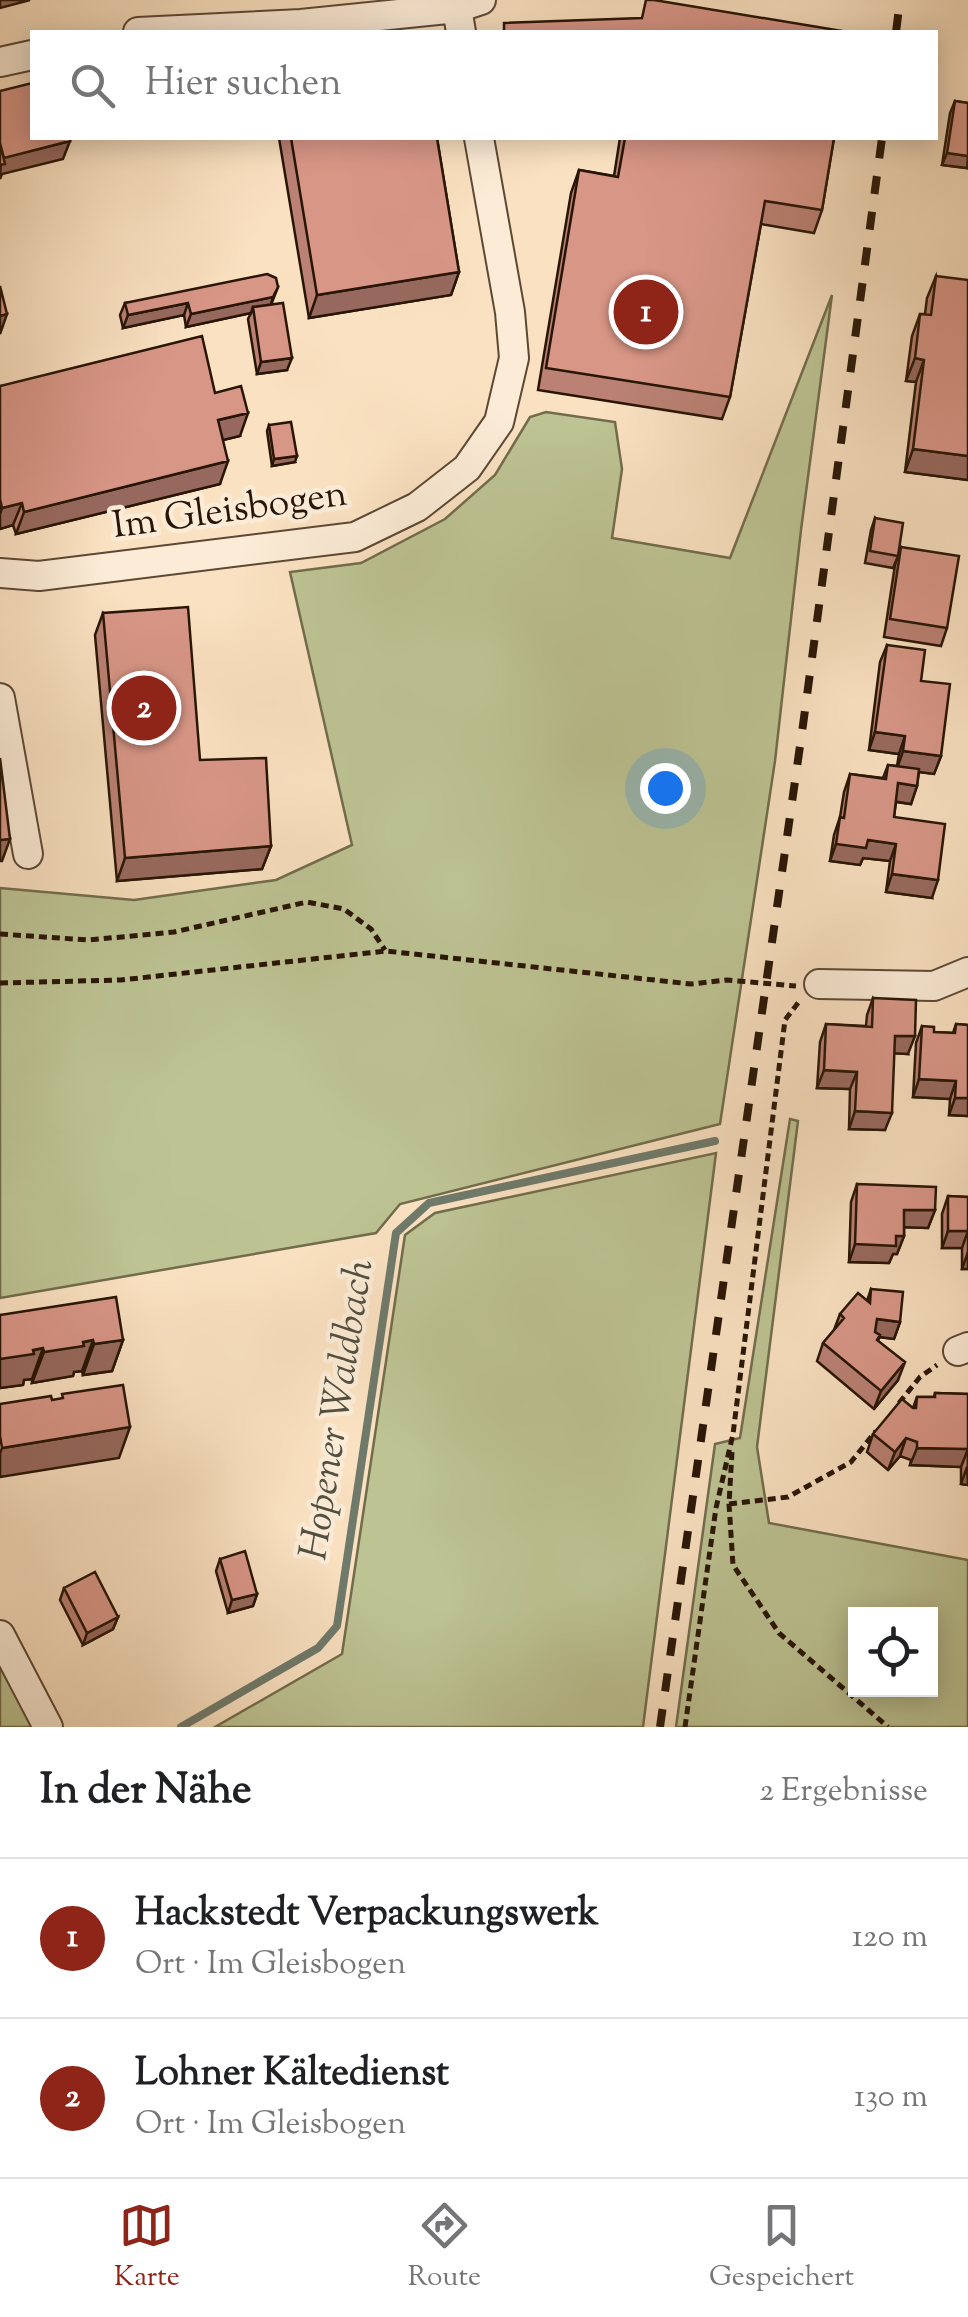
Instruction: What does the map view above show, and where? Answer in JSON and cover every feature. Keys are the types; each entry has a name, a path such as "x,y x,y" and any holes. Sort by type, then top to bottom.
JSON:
{"street":[{"path":"179,30 466,13"},
{"path":"0,62 30,55"},
{"name":"Im Gleisbogen","path":"0,573 38,576 355,536 417,507 466,468 498,422 514,358 510,312 480,140"},
{"path":"0,698 28,854"},
{"path":"819,984 934,986 968,972"},
{"path":"0,1635 48,1727"}],"path":[{"path":"0,934 89,940 174,932 307,902 344,909 371,929 386,951"},
{"path":"0,983 120,980 386,951 691,984 728,980 785,986"},
{"path":"819,984 799,1000 785,1020 728,1504 734,1565 779,1633 888,1727"},
{"path":"897,1405 920,1377 963,1349"},
{"path":"728,1504 788,1498 851,1462 885,1420"},
{"path":"685,1727 716,1508 734,1434"}],"green space":[{"path":"832,295 775,761 720,1124 400,1204 376,1233 0,1298 0,888 134,900 276,880 352,845 290,572 361,563 445,519 495,475 530,417 546,412 615,422 622,469 612,538 730,558"},
{"path":"790,1119 798,1121 757,1447 769,1523 968,1560 968,1727 676,1727 715,1444 740,1438"},
{"path":"716,1153 643,1727 215,1727 342,1654 405,1235 435,1213"},
{"path":"0,1664 33,1727 0,1727"}],"building":[{"path":"646,0 654,0 836,30 504,30 504,23 642,18"},
{"path":"30,84 30,140 70,141 4,158 0,143 0,91"},
{"path":"955,101 968,103 968,156 947,153"},
{"path":"291,140 437,140 459,272 317,295"},
{"path":"625,140 834,140 822,210 765,201 730,397 546,368 579,170 618,177"},
{"path":"267,274 276,278 278,287 273,297 191,314 188,303 128,315 125,303"},
{"path":"936,276 968,280 968,456 913,449 924,360 915,358 920,314 931,315"},
{"path":"0,286 7,314 0,316"},
{"path":"283,303 292,358 261,362 253,307"},
{"path":"202,336 215,393 241,386 248,413 218,420 228,461 24,512 22,503 2,508 0,386"},
{"path":"291,422 297,456 274,459 269,425"},
{"path":"875,518 903,523 898,556 870,551"},
{"path":"901,547 959,556 947,628 890,619"},
{"path":"188,607 200,760 266,758 271,846 125,858 103,613"},
{"path":"887,645 925,650 921,681 950,684 941,756 903,751 905,736 875,732"},
{"path":"0,758 10,839 0,840"},
{"path":"888,765 919,769 917,786 898,783 894,817 945,824 938,880 892,874 896,844 868,840 866,848 836,844 850,774 886,779"},
{"path":"873,998 916,1000 915,1036 895,1036 892,1113 855,1111 857,1072 824,1070 826,1024 872,1027"},
{"path":"956,1024 968,1025 968,1098 955,1098 956,1081 919,1079 922,1026 934,1027 934,1032 955,1033"},
{"path":"857,1184 936,1187 935,1210 904,1210 904,1236 896,1236 896,1246 855,1244"},
{"path":"948,1196 968,1197 968,1231 948,1231"},
{"path":"871,1289 903,1292 900,1322 877,1319 877,1340 905,1362 881,1391 823,1343 858,1293 870,1303"},
{"path":"116,1297 123,1340 94,1344 93,1340 83,1342 84,1346 44,1352 43,1348 33,1350 34,1354 0,1359 0,1315"},
{"path":"123,1385 130,1427 2,1448 0,1404 51,1396 52,1400 63,1398 62,1394"},
{"path":"935,1393 968,1394 968,1449 917,1448 917,1442 906,1438 895,1452 873,1434 902,1399 916,1408 917,1397 935,1397"},
{"path":"245,1551 257,1594 232,1600 220,1559"},
{"path":"95,1572 118,1617 87,1633 64,1588"}],"waterway":[{"name":"Hopener Waldbach","path":"181,1727 318,1648 337,1626 396,1233 429,1203 715,1141"}],"railway":[{"path":"896,30 900,0"},
{"path":"660,1727 882,140"}],"place":[{"name":"Hackstedt Verpackungswerk","path":"646,312"},
{"name":"Lohner Kältedienst","path":"144,708"}]}
